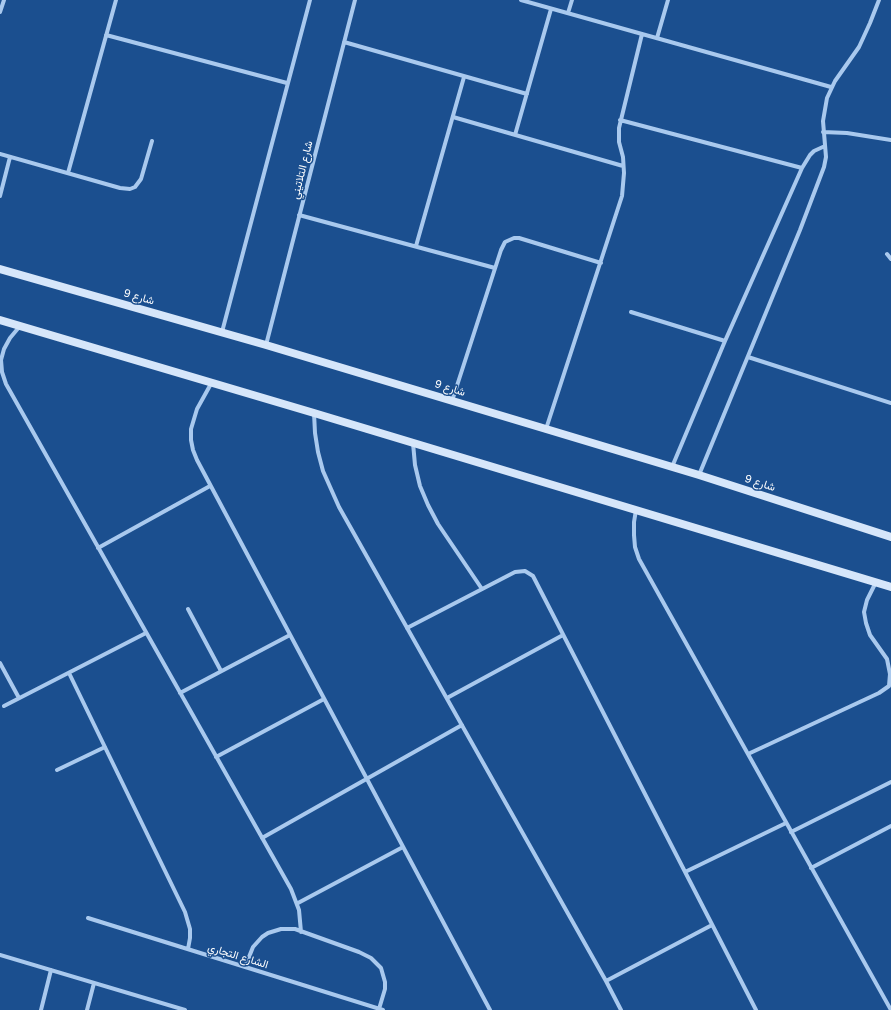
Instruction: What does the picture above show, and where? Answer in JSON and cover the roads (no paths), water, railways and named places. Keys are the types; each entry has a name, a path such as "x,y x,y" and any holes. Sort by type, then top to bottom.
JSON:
{"main road":[{"name":"شارع 9","path":"0,269 222,332 699,475 891,537"},
{"path":"0,320 314,412 412,443 891,587"}],"street":[{"path":"0,12 4,0"},
{"path":"68,173 116,0"},
{"path":"222,332 310,0"},
{"name":"شارع التلاتيني","path":"266,345 354,0"},
{"path":"521,0 831,87"},
{"path":"568,13 572,0"},
{"path":"657,38 668,0"},
{"path":"699,475 800,230 824,167 826,157 824,109 831,87 859,47 879,0"},
{"path":"515,135 551,9"},
{"path":"546,429 622,196 624,181 618,135 620,120 642,34"},
{"path":"106,35 288,83"},
{"path":"344,42 527,94"},
{"path":"416,246 464,77"},
{"path":"453,117 623,166"},
{"path":"620,120 802,168"},
{"path":"824,132 870,136 891,140"},
{"path":"0,154 120,188 130,189 135,187 141,180 152,141"},
{"path":"672,467 725,341 802,168 806,160 814,151 825,146"},
{"path":"0,196 10,157"},
{"path":"300,215 495,268"},
{"path":"452,401 502,246 505,242 514,238 519,238 600,263"},
{"path":"886,254 891,259"},
{"path":"631,312 725,341"},
{"path":"21,326 10,338 4,349 1,360 2,372 6,384 291,889 298,903 301,917 301,932"},
{"path":"748,357 891,403"},
{"path":"212,382 193,419 191,440 197,460 490,1010"},
{"path":"314,412 318,452 330,489 339,507 621,1010"},
{"path":"412,443 420,486 428,506 438,524 482,589"},
{"path":"98,548 210,486"},
{"path":"636,510 634,535 635,547 639,559 791,832 889,1001 891,1010"},
{"path":"408,628 515,572 525,571 529,573 535,580 756,1010"},
{"path":"748,754 879,693 889,686 890,674 886,659 870,635 864,612 867,600 876,582"},
{"path":"188,609 221,671"},
{"path":"4,706 146,633"},
{"path":"180,693 290,635"},
{"path":"446,698 563,635"},
{"path":"0,664 19,698"},
{"path":"69,672 188,920 190,938 188,950"},
{"path":"216,758 324,699"},
{"path":"262,838 462,725"},
{"path":"57,770 105,747"},
{"path":"791,832 891,782"},
{"path":"685,872 786,822"},
{"path":"812,868 891,826"},
{"path":"298,903 403,847"},
{"name":"الشارع التجاري","path":"88,918 381,1009"},
{"path":"606,981 712,926"},
{"path":"245,967 253,947 268,933 288,928 301,932 372,958 381,968 385,982 381,1009"},
{"path":"0,955 185,1010"},
{"path":"41,1010 51,970"},
{"path":"87,1010 94,983"}]}
